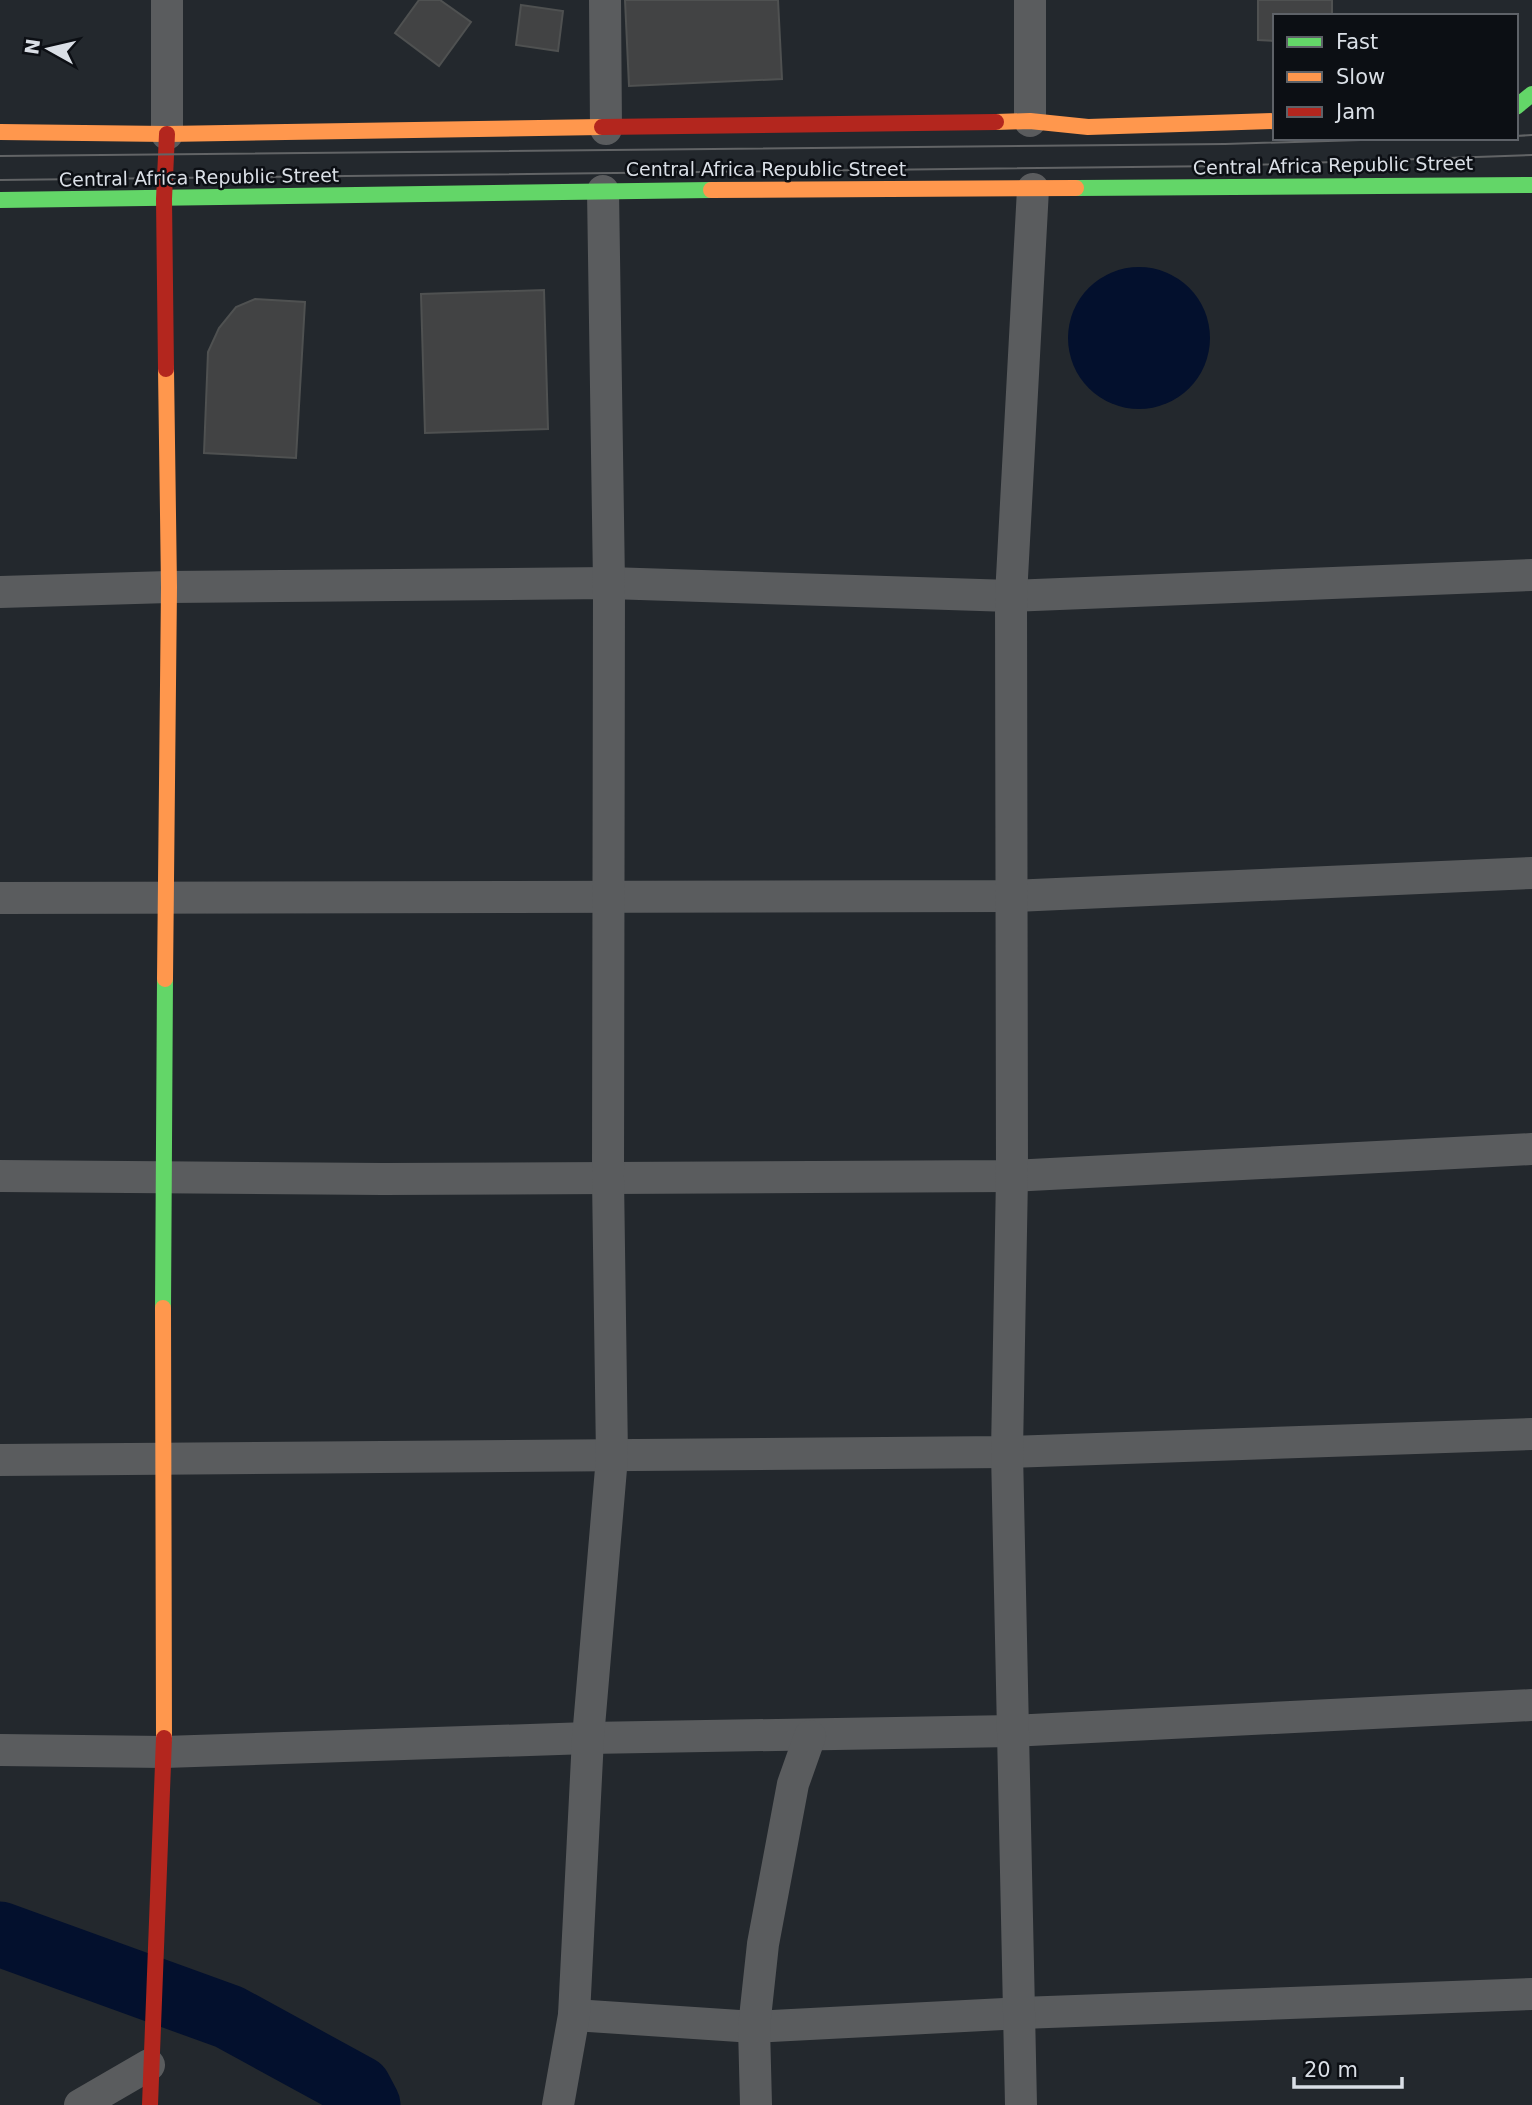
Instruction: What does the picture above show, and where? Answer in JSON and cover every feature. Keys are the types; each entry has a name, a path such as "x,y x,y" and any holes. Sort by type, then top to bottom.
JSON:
{"main road":[{"path":"1518,105 1532,94"},
{"path":"0,132 167,134 1030,121 1088,127 1273,121"},
{"path":"150,2105 150,2051 164,1752 163,1175 169,587 164,199 167,134"},
{"path":"1490,185 1532,202"},
{"name":"Central Africa Republic Street","path":"0,200 603,191 1532,185"}],"street":[{"path":"167,0 167,134"},
{"path":"605,0 606,129"},
{"path":"1030,0 1030,121"},
{"path":"1021,2105 1007,1452 1012,1176 1011,596 1033,189"},
{"path":"558,2105 574,2015 588,1738 612,1457 608,1178 609,583 603,191"},
{"path":"0,592 169,587 383,588 609,583 1011,596 1532,575"},
{"path":"0,898 1013,896 1532,873"},
{"path":"0,1176 163,1175 383,1179 1012,1176 1532,1149"},
{"path":"0,1460 1007,1452 1532,1434"},
{"path":"0,1750 164,1752 588,1738 1013,1731 1532,1705"},
{"path":"756,2105 754,2027 763,1944 793,1784 810,1736"},
{"path":"574,2015 754,2027 1021,2013 1532,1994"},
{"path":"80,2105 150,2051"}],"water":[{"path":"1139,267 1166,272 1189,288 1205,311 1210,338 1205,365 1189,388 1166,404 1139,409 1112,404 1089,388 1073,365 1068,338 1073,311 1089,288 1112,272"}],"building":[{"path":"419,0 440,0 471,22 439,66 395,33"},
{"path":"625,0 778,0 782,79 629,86"},
{"path":"1258,0 1332,0 1332,14 1273,14 1273,41 1258,40"},
{"path":"521,5 563,11 558,51 516,45"},
{"path":"544,290 548,429 425,433 421,294"},
{"path":"255,299 305,302 296,458 204,453 208,352 219,328 236,307"}],"waterway":[{"path":"0,1934 229,2017 359,2088 368,2105"}],"tram line":[{"path":"1518,136 1532,135"},
{"path":"0,156 1225,144 1360,140"},
{"path":"0,180 1223,166 1532,155"}],"traffic: fast":[{"path":"1518,105 1532,94"},
{"path":"1076,188 1532,185"},
{"path":"0,200 711,190"},
{"path":"163,1308 165,979"}],"traffic: slow":[{"path":"996,122 1030,121 1088,127 1273,121"},
{"path":"0,132 167,134 602,127"},
{"path":"711,190 1076,188"},
{"path":"165,979 169,587 166,369"},
{"path":"163,1308 164,1738"}],"traffic: jam":[{"path":"602,127 996,122"},
{"path":"166,369 164,199 167,134"},
{"path":"150,2105 164,1738"}]}
